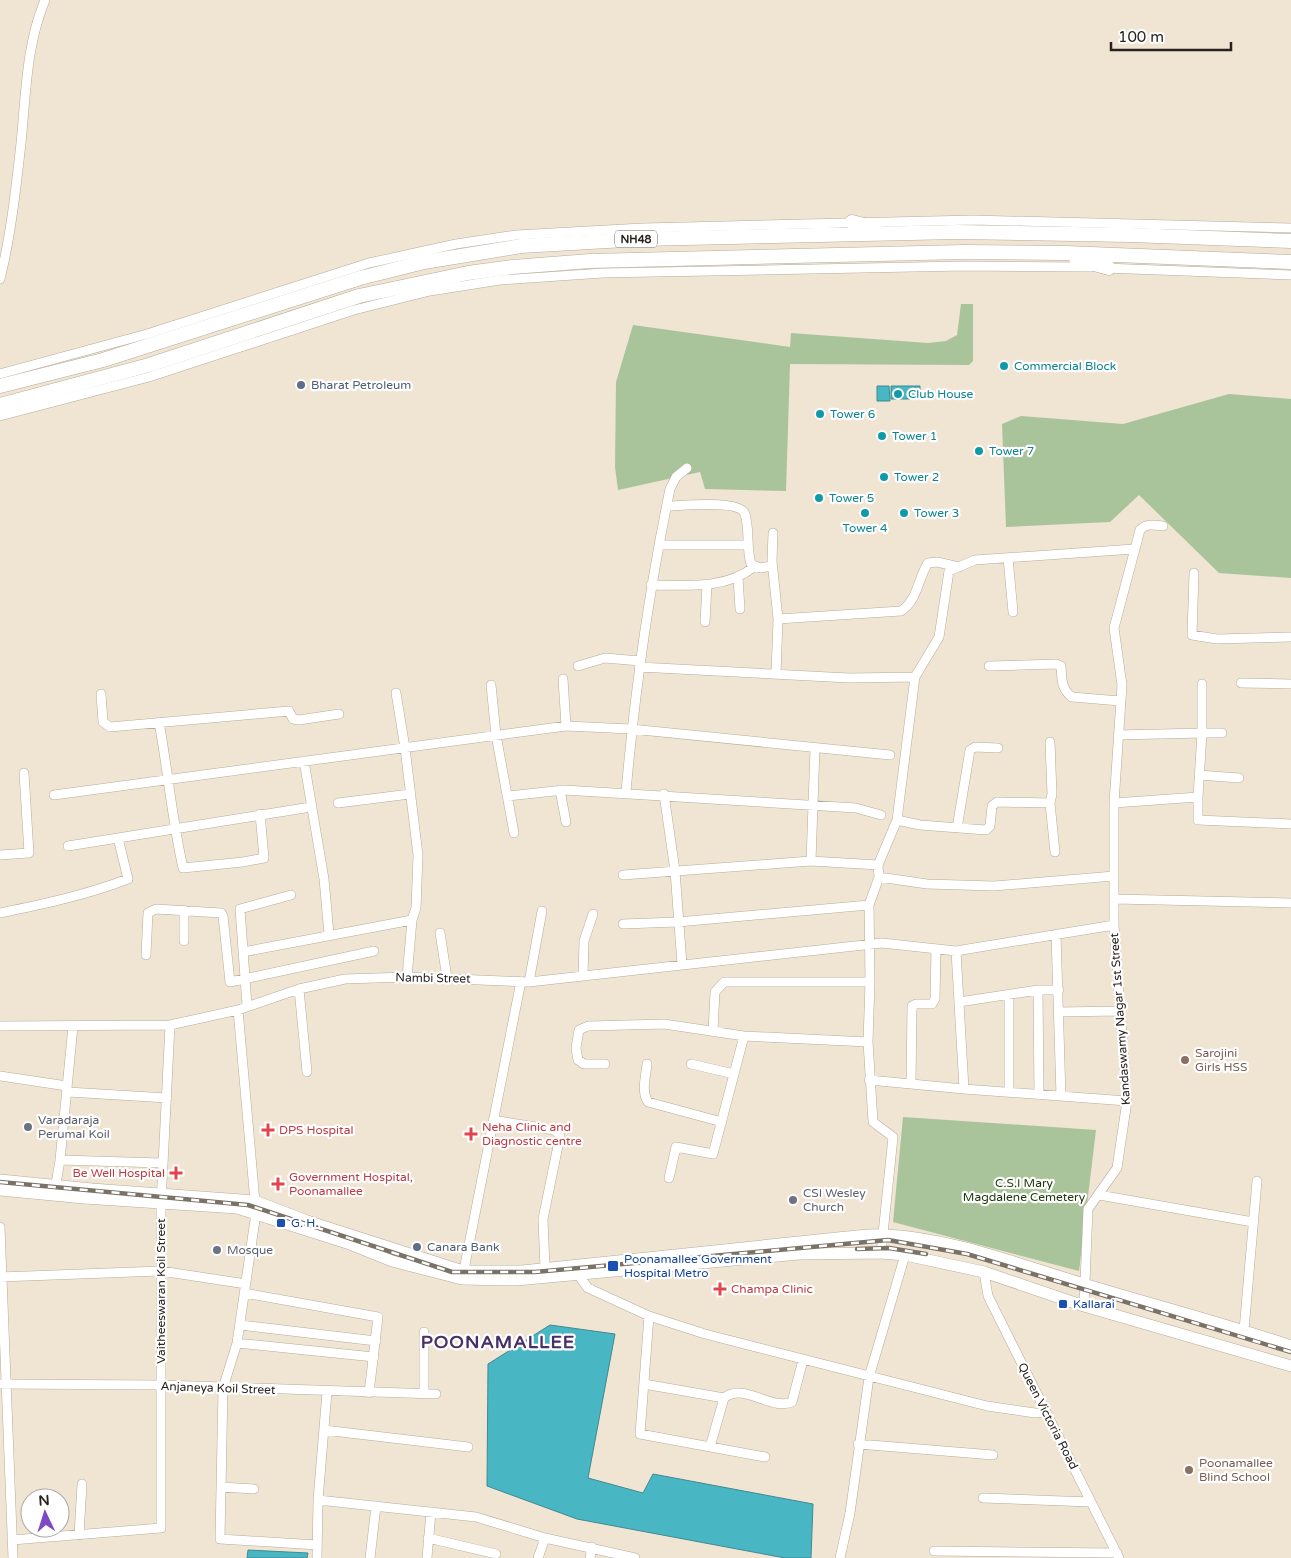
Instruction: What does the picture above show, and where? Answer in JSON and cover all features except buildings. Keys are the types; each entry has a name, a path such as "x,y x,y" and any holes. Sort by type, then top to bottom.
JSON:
{"highway":[{"path":"852,222 873,228 926,233"},
{"name":"NH48","path":"0,386 112,357 352,280 424,262 490,250 586,241 926,233 1059,233 1291,241"},
{"name":"NH48","path":"0,405 157,362 359,296 468,273 590,261 963,252 1291,262"},
{"path":"1041,253 1109,268"}],"main road":[{"path":"0,1180 56,1184 162,1199"},
{"path":"0,1190 162,1199 256,1207 307,1221 463,1275 516,1280 575,1269 883,1235 917,1238 968,1250 1244,1330 1291,1346"},
{"path":"463,1275 545,1268 575,1269 798,1254 880,1253 905,1255 984,1272 1084,1306 1291,1366"}],"street":[{"path":"0,279 6,254 21,144 29,52 44,0"},
{"path":"0,374 147,334 346,269 456,244 516,235 585,230 852,222 1021,220 1291,228"},
{"path":"0,416 149,377 354,310 430,291 500,280 604,273 964,266 1109,268 1291,275"},
{"path":"626,792 639,664 651,585 670,489 676,477 687,468"},
{"path":"667,506 727,505 739,507 743,510 746,519 751,564 754,567"},
{"name":"Kandaswamy Nagar 1st Street","path":"1084,1306 1088,1209 1117,1168 1127,1101 1114,925 1114,803 1121,671 1114,628 1140,530 1144,526 1163,526"},
{"path":"773,533 772,566 778,618 776,674"},
{"path":"659,545 748,545"},
{"path":"880,1253 893,1137 873,1122 868,1042 870,982 869,905 879,877 878,865 897,820 915,677 939,637 949,571 975,560 1134,549"},
{"path":"1008,558 1013,612"},
{"path":"778,618 901,611 907,607 918,588 928,563 937,562 958,567"},
{"path":"651,585 707,585 725,583 738,578 754,567 772,566"},
{"path":"1194,573 1192,635 1217,638 1291,637"},
{"path":"738,578 740,609"},
{"path":"705,622 707,585"},
{"path":"578,666 605,658 639,664 776,674 849,678 915,677"},
{"path":"989,666 1060,665 1062,686 1066,693 1072,697 1120,701"},
{"path":"563,679 566,726"},
{"path":"1241,683 1291,684"},
{"path":"1202,684 1198,820 1291,824"},
{"path":"491,685 496,736 514,833"},
{"path":"396,693 405,748 418,855 416,908 412,920 407,976"},
{"path":"101,694 103,722 106,726 289,711 293,719 298,720 339,714"},
{"path":"159,722 169,778 174,830 183,868 264,858 260,814"},
{"path":"54,795 566,726 632,729 890,755"},
{"path":"1118,735 1222,733"},
{"path":"1050,742 1052,794 1050,803 1055,852"},
{"path":"957,828 970,750 975,747 998,748"},
{"path":"811,861 815,748"},
{"path":"304,761 324,879 329,934"},
{"path":"0,854 29,853 24,773"},
{"path":"1199,775 1239,778"},
{"path":"508,796 560,790 626,792 812,804 856,808 881,815"},
{"path":"560,790 566,822"},
{"path":"338,803 410,794"},
{"path":"664,794 675,871 682,964"},
{"path":"1114,803 1198,797"},
{"path":"897,820 957,828 989,829 992,806 997,802 1050,803"},
{"path":"68,846 311,807"},
{"path":"0,913 65,900 128,879 118,838"},
{"path":"623,875 811,861 878,865"},
{"path":"879,877 927,884 994,886 1114,876"},
{"path":"247,1005 240,909 291,895"},
{"path":"1114,899 1291,903"},
{"path":"623,924 678,922 869,905"},
{"path":"146,955 149,912 156,909 218,912 223,916 228,981 245,980 374,952"},
{"path":"184,910 184,942"},
{"path":"463,1275 494,1120 542,911"},
{"path":"583,976 584,941 593,914"},
{"path":"243,952 329,934 412,920"},
{"name":"Nambi Street","path":"0,1026 170,1025 238,1010 247,1005 299,989 345,979 407,976 525,982 882,943 956,951 1114,925"},
{"path":"440,933 447,978"},
{"path":"1056,934 1061,1096"},
{"path":"911,1084 912,1009 916,1004 932,1004 935,999 936,949"},
{"path":"956,951 964,1089"},
{"path":"713,1031 715,992 724,982 870,982"},
{"path":"299,989 307,1072"},
{"path":"959,1002 1038,990 1059,990"},
{"path":"1038,990 1039,1094"},
{"path":"1009,995 1009,1092"},
{"path":"238,1010 256,1207 237,1343 223,1388 220,1539 318,1545"},
{"path":"1059,1012 1119,1011"},
{"path":"605,1064 584,1064 578,1060 576,1048 579,1030 588,1026 664,1024 744,1036 868,1042"},
{"name":"Vaitheeswaran Koil Street","path":"79,1535 161,1528 162,1163 170,1025"},
{"path":"56,1184 68,1089 73,1026"},
{"path":"669,1178 676,1146 713,1154 744,1036"},
{"path":"647,1064 644,1086 645,1098 648,1102 722,1122"},
{"path":"691,1064 734,1074"},
{"path":"0,1076 68,1089 167,1098"},
{"path":"869,1080 1127,1101"},
{"path":"494,1120 548,1129 556,1131 560,1136 544,1219 545,1268"},
{"path":"60,1160 162,1163"},
{"path":"1244,1330 1257,1181"},
{"path":"1099,1195 1253,1222"},
{"path":"0,1227 3,1384 13,1558"},
{"path":"840,1558 850,1513 858,1444 869,1377 905,1255"},
{"path":"575,1269 588,1288 649,1316 704,1334 988,1406 1035,1413 1046,1412"},
{"path":"1,1277 161,1271 378,1318 369,1393"},
{"name":"Queen Victoria Road","path":"984,1272 988,1296 1118,1556"},
{"path":"649,1316 640,1434 765,1458"},
{"path":"240,1325 376,1341"},
{"path":"424,1332 424,1394"},
{"path":"237,1343 374,1357"},
{"path":"644,1384 724,1398 728,1395 743,1394 782,1403 792,1402 804,1360"},
{"name":"Anjaneya Koil Street","path":"3,1384 161,1385 327,1392 436,1394"},
{"path":"317,1558 318,1500 327,1392"},
{"path":"710,1448 724,1398"},
{"path":"324,1430 468,1448"},
{"path":"858,1444 992,1455"},
{"path":"12,1540 79,1535 82,1484"},
{"path":"221,1487 254,1489"},
{"path":"983,1498 1091,1502"},
{"path":"318,1500 476,1517 545,1538 635,1558"},
{"path":"0,1505 11,1505"},
{"path":"370,1558 376,1506"},
{"path":"427,1558 431,1512"},
{"path":"428,1538 496,1554"},
{"path":"538,1558 545,1538"},
{"path":"590,1558 592,1548"},
{"path":"934,1551 1118,1556"}],"green space":[{"path":"961,304 973,304 973,361 969,365 790,364 786,491 705,489 700,472 618,490 615,467 616,382 633,325 790,347 791,333 928,343 946,341 957,335"},
{"path":"1229,394 1291,399 1291,578 1219,573 1139,495 1110,522 1006,527 1002,424 1021,416 1123,424"},
{"name":"C.S.I Mary Magdalene Cemetery","path":"903,1117 1096,1130 1079,1271 893,1222"}],"water":[{"path":"877,386 889,386 890,401 877,401"},
{"path":"891,386 920,386 920,399 891,399"},
{"path":"550,1325 615,1334 588,1478 643,1493 653,1474 813,1504 811,1558 785,1558 577,1519 487,1486 488,1364"},
{"path":"248,1550 308,1553 307,1558 247,1558"}],"railway":[{"path":"0,1182 248,1205 452,1272 535,1272 888,1240 967,1254 1291,1352"},
{"path":"857,1249 889,1248 926,1254"}],"place":[{"name":"Commercial Block","path":"1004,366"},
{"name":"Bharat Petroleum","path":"301,385"},
{"name":"Club House","path":"898,394"},
{"name":"Tower 6","path":"820,414"},
{"name":"Tower 1","path":"882,436"},
{"name":"Tower 7","path":"979,451"},
{"name":"Tower 2","path":"884,477"},
{"name":"Tower 5","path":"819,498"},
{"name":"Tower 4","path":"865,513"},
{"name":"Tower 3","path":"904,513"},
{"name":"Sarojini Girls HSS","path":"1185,1060"},
{"name":"Varadaraja Perumal Koil","path":"28,1127"},
{"name":"DPS Hospital","path":"268,1130"},
{"name":"Neha Clinic and Diagnostic centre","path":"471,1134"},
{"name":"Be Well Hospital","path":"176,1173"},
{"name":"Government Hospital, Poonamallee","path":"278,1184"},
{"name":"CSI Wesley Church","path":"793,1200"},
{"name":"G. H.","path":"281,1223"},
{"name":"Canara Bank","path":"417,1247"},
{"name":"Mosque","path":"217,1250"},
{"name":"Poonamallee Government Hospital Metro","path":"613,1266"},
{"name":"Champa Clinic","path":"720,1289"},
{"name":"Kallarai","path":"1063,1304"},
{"name":"Poonamallee Blind School","path":"1189,1470"}],"district":[{"name":"POONAMALLEE","path":"498,1342"}]}
